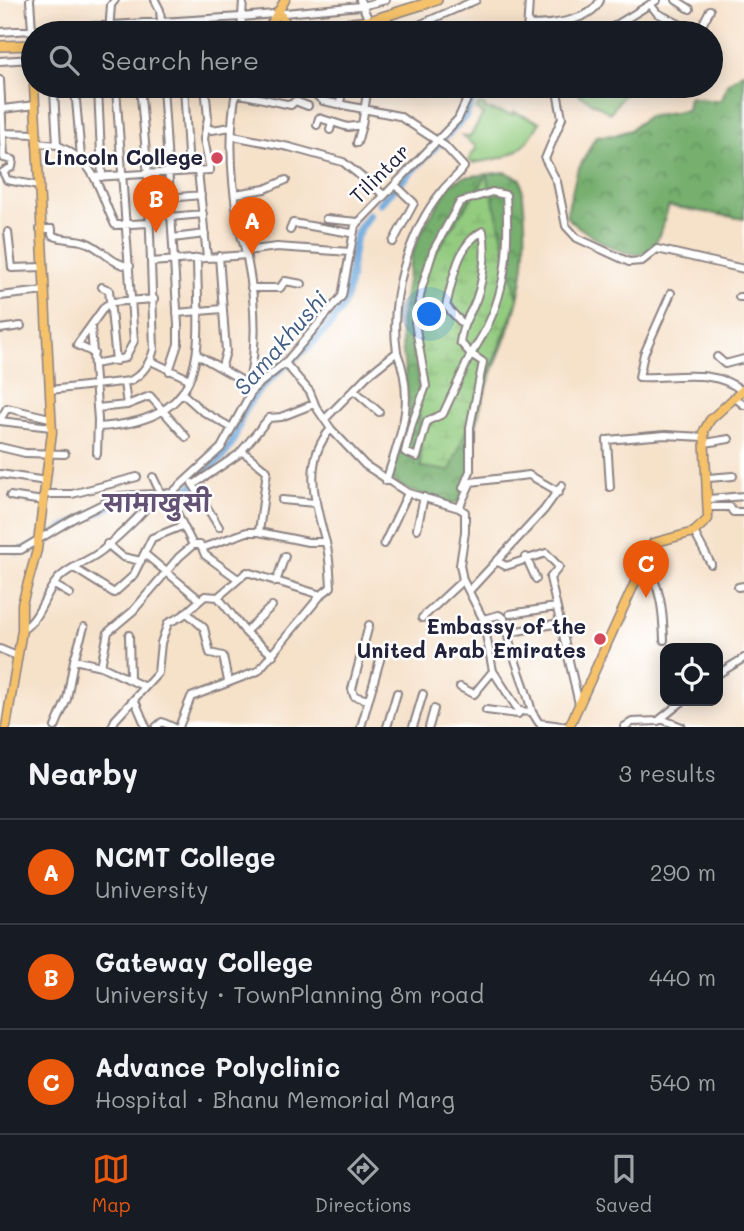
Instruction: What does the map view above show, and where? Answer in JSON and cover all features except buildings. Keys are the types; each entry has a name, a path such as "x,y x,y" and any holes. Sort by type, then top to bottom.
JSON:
{"highway":[{"path":"369,21 410,5 437,0"},
{"path":"0,46 21,45"}],"main road":[{"path":"274,21 285,0"},
{"path":"278,13 284,21"},
{"path":"5,727 22,631 22,604 38,544 50,455 50,390 35,98"},
{"path":"569,727 644,559 657,540 694,532 707,522 709,503 705,440 710,420 743,390"}],"street":[{"path":"30,0 32,21"},
{"path":"110,21 111,5 115,0"},
{"path":"155,0 161,20"},
{"path":"241,21 243,0"},
{"path":"148,21 241,17 386,0"},
{"path":"428,21 477,0"},
{"path":"528,21 529,0"},
{"path":"560,21 586,14 600,0"},
{"path":"624,21 657,0"},
{"path":"676,0 690,9"},
{"path":"361,3 369,21"},
{"path":"651,6 677,21"},
{"path":"704,21 710,10"},
{"path":"0,32 21,29"},
{"path":"0,61 21,60"},
{"path":"0,80 5,133 4,158 13,160 12,167 2,172 7,180 39,186"},
{"path":"54,98 57,145"},
{"path":"76,98 81,157 94,177 115,225 148,223"},
{"path":"98,98 102,177"},
{"path":"94,364 125,358 132,349 130,266 117,98"},
{"path":"50,390 124,382 139,376 151,361 156,338 142,98"},
{"path":"164,98 178,344 169,371"},
{"path":"185,98 189,171"},
{"path":"94,177 210,169 204,139 205,98"},
{"path":"235,98 232,127 236,194 251,288 256,352 249,381"},
{"path":"267,98 291,105 295,101 308,106"},
{"path":"320,98 323,101 365,107 399,116 436,140 464,167 441,191 407,258 396,309 397,352 408,389 407,407 386,481"},
{"path":"340,103 341,98"},
{"path":"357,143 366,98"},
{"name":"Tilintar","path":"253,389 285,363 342,296 351,233 358,222 396,186 458,119 468,98"},
{"path":"558,98 562,118 545,159 557,182 566,226 573,235 607,254 629,262 642,261 657,249 744,269"},
{"path":"3,109 35,105"},
{"path":"317,125 319,118 331,126 362,125"},
{"path":"206,127 212,130 232,127"},
{"path":"5,133 57,145 81,157"},
{"path":"233,136 289,147 343,162 384,195"},
{"path":"198,171 207,257"},
{"path":"236,194 265,189 286,180"},
{"path":"393,242 414,203 396,186"},
{"path":"492,192 506,195 508,237 505,272 495,314 471,354 443,414 427,421 416,457 405,452 426,386 415,323 433,251 460,202 492,192"},
{"path":"168,198 201,195"},
{"path":"170,217 203,214"},
{"path":"326,219 358,222"},
{"path":"290,230 293,223 351,233"},
{"path":"40,229 51,229 57,238 88,243 118,265 130,266"},
{"path":"462,323 446,306 463,250 470,237 483,231 486,246 480,281 474,305 462,323 460,342 483,362 470,426 470,471 463,488"},
{"path":"8,232 11,267 15,270 43,267"},
{"path":"173,238 205,234"},
{"path":"151,262 246,253 277,247 350,252"},
{"path":"0,254 10,252"},
{"path":"219,256 226,351 222,366"},
{"path":"98,427 136,424 162,412 182,393 198,355 197,258"},
{"path":"251,288 280,288 285,281 302,284"},
{"path":"103,287 108,290 112,302 116,361"},
{"path":"0,296 44,290"},
{"path":"671,292 644,354 639,377 687,375 718,379 743,390"},
{"path":"94,353 77,345 105,306 112,302 154,299"},
{"path":"177,313 222,309"},
{"path":"0,329 21,326"},
{"path":"91,327 98,427 97,454"},
{"path":"325,419 397,352"},
{"path":"191,482 221,448 253,389 249,381 198,355"},
{"path":"717,357 724,364 744,359"},
{"path":"151,361 189,379"},
{"path":"285,363 310,392 314,404 331,429 365,466 408,493 465,512 460,565 463,580 483,619 493,671 519,711"},
{"path":"139,376 145,382"},
{"path":"124,382 127,405"},
{"path":"354,390 379,412"},
{"path":"182,393 202,411 232,428"},
{"path":"97,408 127,405 150,396 186,437"},
{"path":"735,398 744,405"},
{"path":"0,550 21,550 38,544 58,528 119,496 172,493 242,451 269,418 281,417 314,404"},
{"path":"7,408 51,423 0,421 7,408"},
{"path":"179,727 191,697 258,671 321,595 331,587 326,542 312,484 320,444 331,429"},
{"path":"610,487 607,440 729,439"},
{"path":"0,447 50,455 65,454"},
{"path":"242,451 267,471 259,532"},
{"path":"0,474 46,481"},
{"path":"459,508 471,482 529,475 561,488 470,590"},
{"path":"708,478 733,476"},
{"path":"10,496 43,498 72,494 137,477"},
{"path":"153,477 156,496"},
{"path":"191,482 219,527"},
{"path":"384,544 408,493"},
{"path":"22,631 34,623 54,585 107,544 156,496"},
{"path":"709,503 744,496"},
{"path":"417,529 424,497"},
{"path":"282,500 315,503"},
{"path":"709,503 730,507 733,512 744,512"},
{"path":"177,513 193,545"},
{"path":"74,568 114,593 133,576 154,536 182,526"},
{"path":"58,528 67,531"},
{"path":"202,548 247,532 308,542 326,542"},
{"path":"694,532 711,564"},
{"path":"107,544 123,557 141,561"},
{"path":"101,666 108,632 133,611 167,570 193,545 200,545 205,555 238,579"},
{"path":"496,561 506,566 526,557 546,553 559,567 550,578 559,623 574,671 580,706"},
{"path":"146,555 199,599"},
{"path":"276,582 285,556"},
{"path":"526,557 536,579"},
{"path":"644,559 659,588 664,612 664,640"},
{"path":"218,597 247,572 321,595"},
{"path":"422,618 463,580"},
{"path":"54,585 70,594"},
{"path":"112,727 115,720 158,673 166,627 199,599 208,595 218,597 245,632 273,655"},
{"path":"245,632 272,606"},
{"path":"510,614 556,607"},
{"path":"186,612 204,628 209,653 223,656 228,681"},
{"path":"483,619 502,615 532,712 539,723 569,727"},
{"path":"507,633 559,623"},
{"path":"368,700 354,696 352,689 369,625"},
{"path":"55,727 67,699 74,660 84,627"},
{"path":"129,635 130,678"},
{"path":"0,649 17,656"},
{"path":"361,727 382,653"},
{"path":"723,671 744,657"},
{"path":"74,660 101,666 145,687"},
{"path":"460,687 474,694 493,671"},
{"path":"387,727 397,692"},
{"path":"413,727 423,694"},
{"path":"135,701 146,727"},
{"path":"662,719 676,706"},
{"path":"429,727 434,709"},
{"path":"486,710 518,714 519,711 532,712"},
{"path":"624,727 632,722 662,719 682,727"},
{"path":"156,727 162,722 173,727"},
{"path":"0,725 5,727"}],"green space":[{"path":"744,72 744,219 669,206 653,247 645,253 634,254 595,238 566,216 577,172 596,136 615,135 630,130 648,116 687,110 689,98 715,101 722,99 727,84"},
{"path":"585,98 621,98 610,113"},
{"path":"479,104 485,105 485,109 513,115 514,112 540,122 527,142 513,153 473,163 468,160 477,147 462,136 470,137 483,114 476,109"},
{"path":"505,172 521,179 525,234 523,276 516,307 480,409 471,481 461,498 453,505 408,490 390,479 409,412 400,324 411,256 422,230 450,184 464,177"},
{"path":"487,175 518,299 450,471 421,467 415,283"}],"waterway":[{"name":"Samakhushi","path":"380,203 465,116 473,98"},
{"name":"Samakhushi","path":"154,497 179,497 208,472 231,444 245,409 253,397 332,323 346,297 356,238 369,215"},
{"name":"Samakhushi","path":"18,552 43,543 63,529 131,496"}],"place":[{"name":"Lincoln College","path":"217,158"},
{"name":"Gateway College","path":"156,233"},
{"name":"NCMT College","path":"252,255"},
{"name":"Advance Polyclinic","path":"646,598"},
{"name":"Embassy of the United Arab Emirates","path":"600,639"}],"district":[{"name":"सामाखुसी","path":"157,504"}]}
